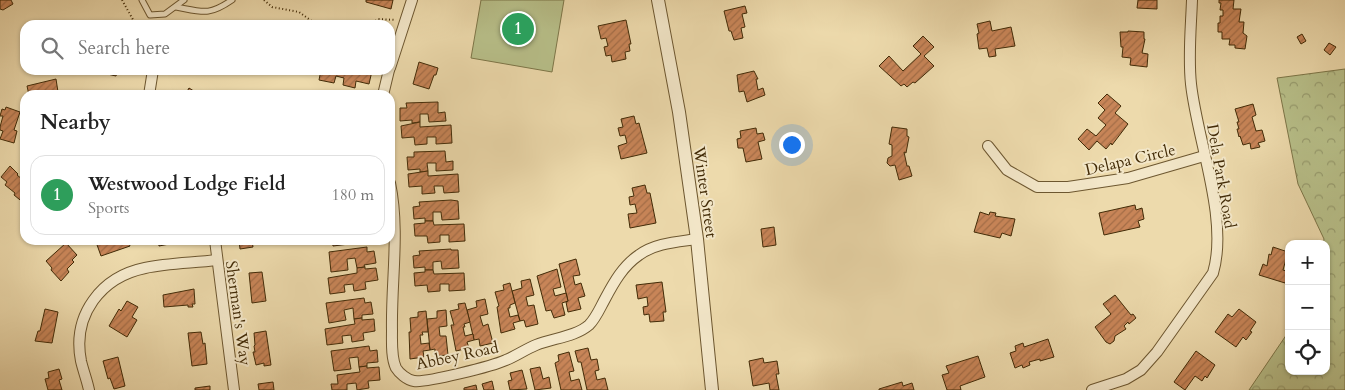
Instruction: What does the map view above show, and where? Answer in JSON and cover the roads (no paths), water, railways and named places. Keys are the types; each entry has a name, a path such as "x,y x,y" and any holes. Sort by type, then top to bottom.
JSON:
{"street":[{"path":"395,54 412,0"},
{"name":"Winter Street","path":"658,0 679,112 697,240 712,390"},
{"name":"Dela Park Road","path":"1092,390 1126,379 1141,370 1157,352 1213,273 1217,259 1218,242 1213,196 1191,85 1189,56 1192,0"},
{"path":"150,90 152,75"},
{"path":"384,90 388,75"},
{"name":"Delapa Circle","path":"988,146 1007,170 1037,187 1068,187 1128,178 1204,156"},
{"name":"Abbey Road","path":"395,245 391,310 392,346 396,367 405,377 414,381 488,366 504,361 536,345 578,331 589,324 598,313 625,266 639,254 654,246 697,240"},
{"name":"Sherman's Way","path":"216,245 234,390"},
{"path":"89,390 81,359 81,334 85,314 104,287 120,276 144,268 217,260"}],"lane":[{"path":"142,0 150,15 165,14 184,0"},
{"path":"176,7 202,12 218,10 232,0"}],"place":[{"name":"Westwood Lodge Field","path":"518,29"}]}
